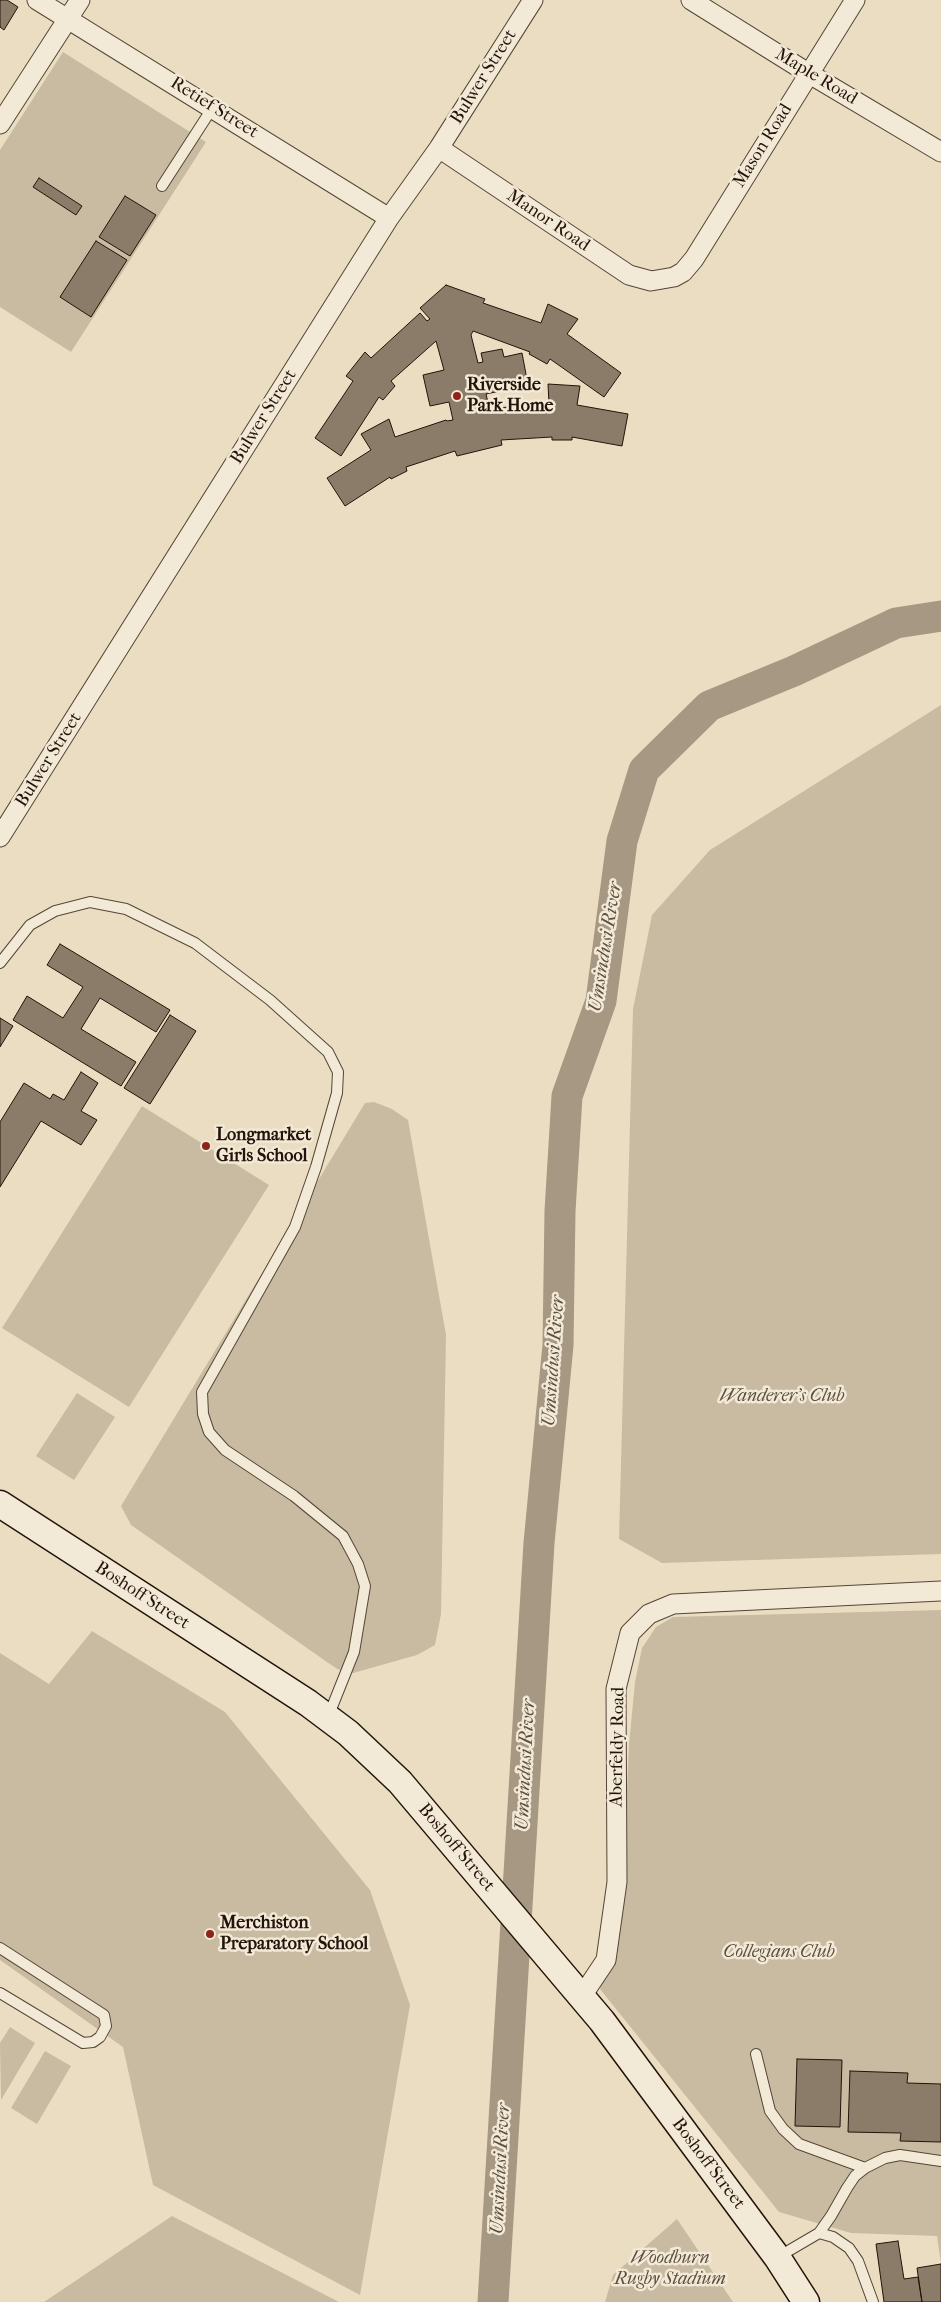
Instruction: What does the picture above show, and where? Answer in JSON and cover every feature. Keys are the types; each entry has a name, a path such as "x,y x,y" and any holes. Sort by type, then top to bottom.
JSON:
{"main road":[{"name":"Boshoff Street","path":"0,1504 328,1718 348,1733 400,1782 582,1996 778,2257 806,2302"}],"street":[{"name":"Retief Street","path":"37,0 213,107 389,218"},
{"path":"0,124 80,0"},
{"name":"Bulwer Street","path":"0,837 389,218 439,148 533,0"},
{"name":"Maple Road","path":"691,0 808,73 941,152"},
{"name":"Mason Road","path":"662,281 683,272 694,259 855,0"},
{"name":"Manor Road","path":"439,148 629,275 651,281 662,281"},
{"name":"Aberfeldy Road","path":"582,1996 606,1960 617,1882 616,1689 630,1633 649,1614 673,1604 941,1590"}],"lane":[{"path":"162,186 213,107"},
{"path":"0,963 30,925 55,911 90,902 126,909 195,943 270,1000 328,1052 338,1072 337,1093 316,1167 295,1227 202,1392 202,1414 209,1432 225,1450 294,1496 343,1536 358,1564 365,1586 354,1652 328,1718"},
{"path":"0,1948 104,2015 106,2026 100,2037 92,2042 83,2043 0,1993"},
{"path":"756,2054 770,2111 783,2129 799,2144 865,2168"},
{"path":"778,2257 819,2233 831,2216 846,2188 855,2176 865,2168 885,2158 900,2155 941,2161"},
{"path":"819,2233 833,2236 849,2248 858,2262 873,2302"}],"green space":[{"path":"63,52 206,142 71,352 0,307 0,150"},
{"name":"Wanderer's Club","path":"941,705 941,1554 662,1563 619,1539 633,1009 652,915 710,850"},
{"path":"374,1102 392,1109 408,1120 446,1335 441,1614 435,1645 417,1655 353,1673 337,1669 131,1525 121,1506 365,1103"},
{"path":"142,1106 269,1185 129,1407 2,1328"},
{"path":"77,1393 115,1417 74,1480 36,1456"},
{"name":"Collegians Club","path":"941,1610 941,2263 937,2236 851,2233 779,2212 600,1989 621,1922 629,1745 635,1682 642,1648 656,1627 673,1617"},
{"name":"Merchiston Preparatory School","path":"92,1631 225,1712 370,1890 410,2005 360,2295 153,2185 123,2047 0,1960 0,1653 49,1684"},
{"path":"10,2027 35,2043 1,2100 0,2043"},
{"path":"45,2051 71,2066 37,2124 11,2108"},
{"path":"172,2216 339,2302 44,2302"},
{"name":"Woodburn Rugby Stadium","path":"677,2219 733,2302 605,2302 613,2275"}],"building":[{"path":"0,0 7,0 18,7 4,30 0,27"},
{"path":"39,178 82,206 76,215 33,187"},
{"path":"125,196 156,215 130,256 99,237"},
{"path":"96,241 127,260 91,317 60,297"},
{"name":"Riverside Park Home","path":"446,285 485,299 483,303 541,323 548,304 578,319 567,334 621,373 604,397 550,359 547,364 529,354 530,352 473,331 471,335 478,363 483,362 481,353 502,349 504,357 522,353 528,385 486,394 490,411 496,410 496,408 549,404 548,384 580,386 577,405 628,414 622,446 572,437 572,440 552,440 552,437 501,440 502,445 457,456 455,451 406,467 407,471 391,479 390,477 345,506 327,478 371,450 361,434 389,419 395,437 446,420 453,420 449,402 430,406 423,375 444,370 436,341 391,381 395,386 383,400 379,397 341,456 315,438 353,381 346,376 365,352 371,358 420,313 427,321 430,319 420,308"},
{"path":"60,944 170,1010 156,1032 100,998 81,1029 136,1062 121,1086 13,1020 27,996 63,1018 83,987 47,965"},
{"path":"170,1015 196,1031 150,1104 124,1088"},
{"path":"0,1018 13,1026 0,1047"},
{"path":"81,1072 98,1083 81,1111 97,1120 81,1145 41,1121 0,1187 0,1122 24,1083 50,1099 53,1094 64,1100"},
{"path":"797,2059 842,2060 840,2127 795,2126"},
{"path":"850,2071 908,2073 907,2083 941,2084 941,2142 900,2141 901,2133 848,2132"},
{"path":"898,2241 904,2279 918,2277 922,2302 884,2302 876,2244"},
{"path":"941,2264 941,2302 922,2302 917,2268"}],"waterway":[{"name":"Umsindusi River","path":"493,2302 539,1543 558,1345 560,1211 567,1096 601,1001 622,841 644,770 709,706 794,671 896,623 941,616"}],"place":[{"name":"Riverside Park Home","path":"457,396"},
{"name":"Longmarket Girls School","path":"206,1146"},
{"name":"Merchiston Preparatory School","path":"210,1934"}]}
